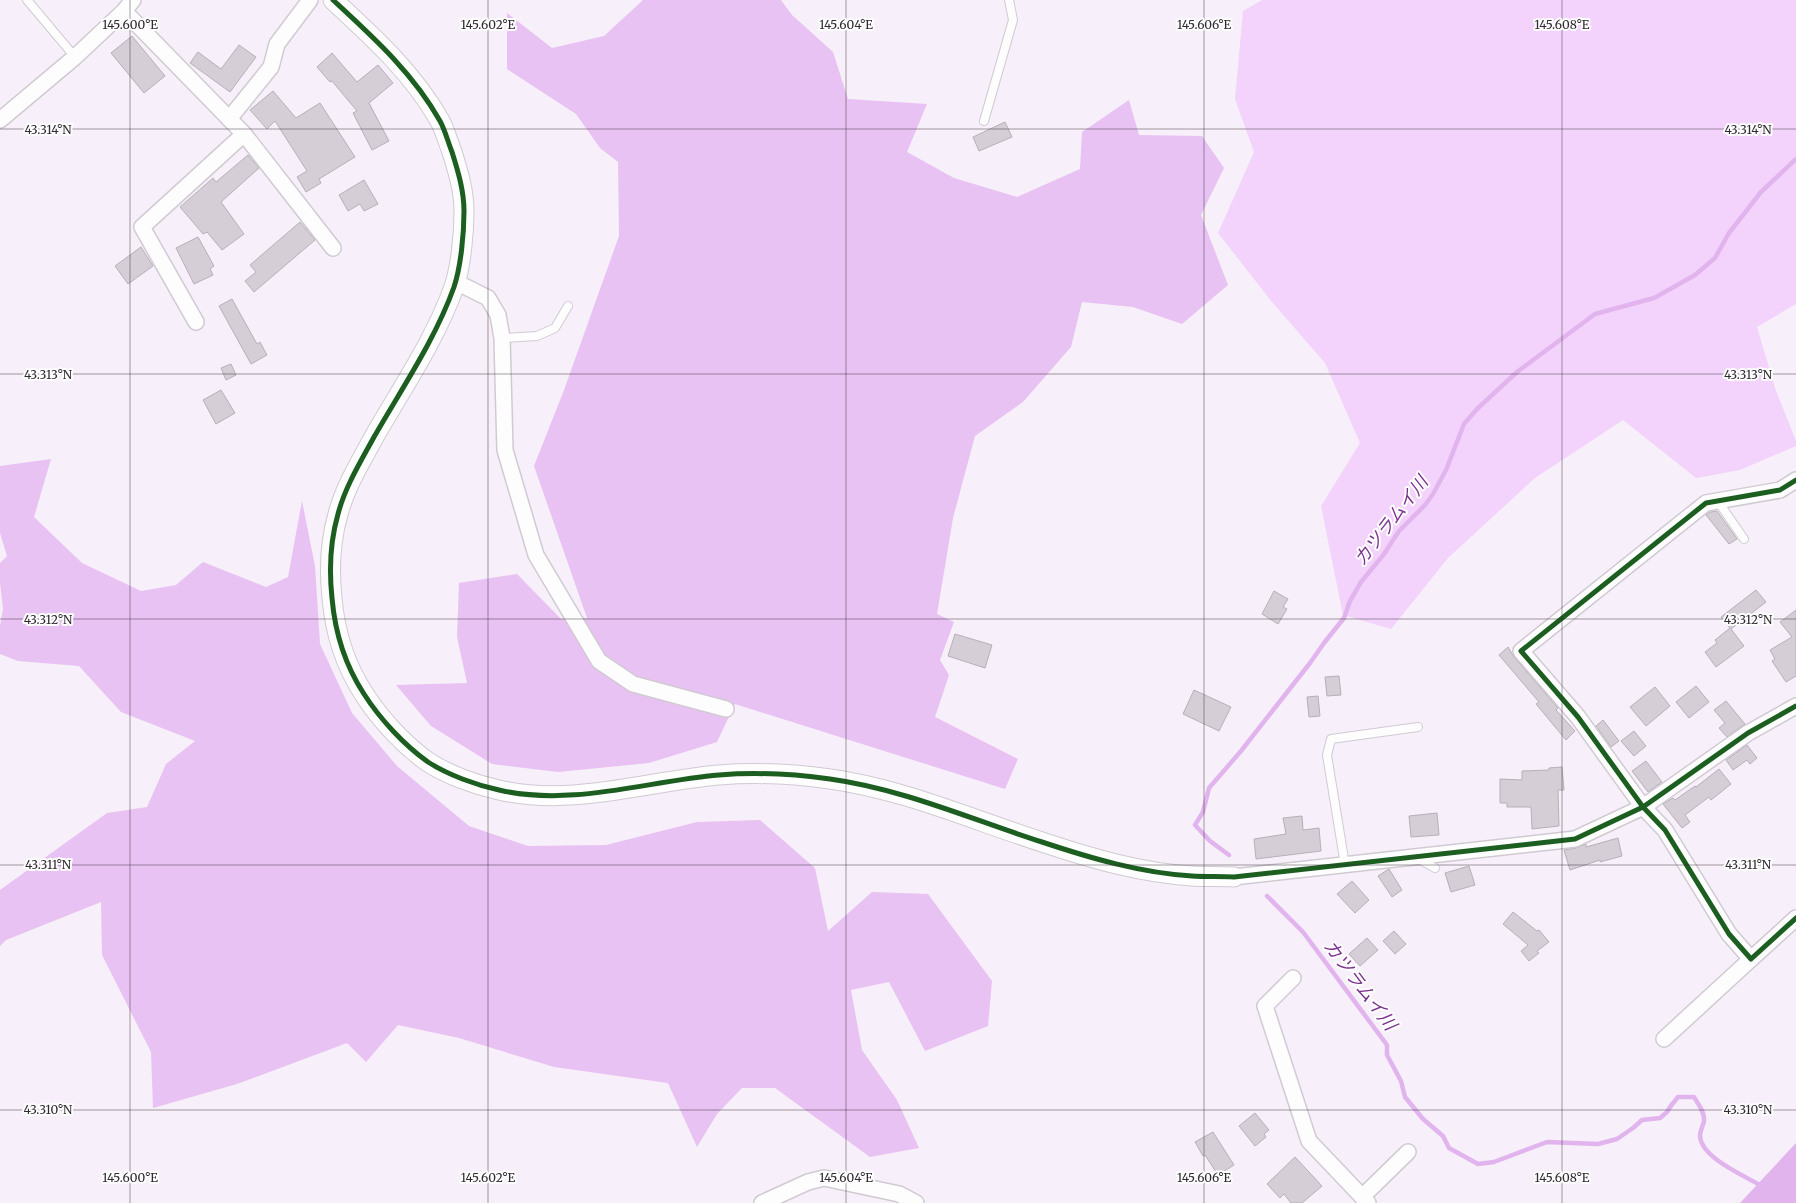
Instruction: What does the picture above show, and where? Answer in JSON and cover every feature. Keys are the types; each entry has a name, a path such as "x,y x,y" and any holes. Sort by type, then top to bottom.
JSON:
{"street":[{"path":"229,119 271,67 277,44 310,0"},
{"path":"333,0 386,48 416,84 442,124 458,169 464,207 456,282 436,329 361,461 339,509 331,547 330,581 334,622 343,654 357,684 376,714 428,762 458,777 500,790 536,795 575,795 720,775 793,775 835,780 924,802 1045,844 1143,869 1180,874 1234,877 1575,839 1643,807 1748,733 1796,706"},
{"path":"0,120 75,56 128,6 244,134 334,248"},
{"path":"196,322 142,227 244,134"},
{"path":"456,282 488,298 498,315 502,338 505,450 533,546 536,555 599,661 633,684 726,709"},
{"path":"1751,959 1730,934 1665,830 1643,807 1578,717 1521,651 1706,503 1780,490 1796,480"},
{"path":"1664,1039 1796,918"},
{"path":"1293,978 1265,1006 1309,1141 1365,1200 1408,1152"},
{"path":"762,1203 808,1182 824,1178 899,1194 916,1203"}],"lane":[{"path":"27,0 75,56"},
{"path":"984,121 1013,20 1009,0"},
{"path":"502,338 537,336 555,328 568,306"},
{"path":"1717,500 1744,539"},
{"path":"1345,865 1327,756 1331,739 1418,727"},
{"path":"1415,857 1434,868"}],"shaded area":[{"path":"643,0 781,0 792,15 833,52 848,99 927,104 907,152 954,178 1017,197 1080,169 1082,132 1129,100 1139,135 1202,136 1224,168 1201,215 1228,285 1182,324 1133,307 1082,302 1071,347 1023,402 975,436 953,518 937,614 954,622 940,660 949,675 935,717 1018,759 1005,789 735,704 717,742 649,763 558,772 492,764 431,726 396,685 467,683 457,637 459,583 517,574 561,619 587,618 534,466 564,390 619,236 618,162 600,148 576,114 507,69 507,13 552,48 604,36"},
{"path":"1262,0 1796,0 1796,304 1757,327 1775,388 1796,441 1796,446 1740,470 1696,478 1623,420 1535,478 1448,558 1391,629 1343,615 1321,506 1360,443 1325,363 1272,302 1218,233 1254,152 1235,99 1243,11"},
{"path":"51,459 34,517 82,563 141,591 176,585 203,562 266,587 288,577 302,501 315,566 320,644 352,713 397,766 469,826 528,846 606,845 697,822 760,820 815,868 828,931 872,892 928,894 992,981 988,1026 925,1051 889,982 851,990 862,1050 897,1100 919,1148 870,1157 775,1088 742,1088 717,1114 697,1147 668,1083 554,1067 459,1038 398,1025 366,1062 347,1043 237,1084 153,1108 151,1052 102,955 101,902 6,940 0,946 0,890 107,813 147,807 166,764 195,741 121,712 79,666 18,661 0,654 0,626 3,609 0,563 7,556 0,533 0,466"},
{"path":"1796,1143 1796,1203 1740,1203"}],"building":[{"path":"132,36 165,76 144,93 111,53"},
{"path":"239,45 256,57 230,92 190,63 198,52 221,69"},
{"path":"332,53 357,82 378,65 393,83 369,103 389,141 372,150 353,113 357,111 332,81 330,82 317,67"},
{"path":"273,91 296,118 320,103 355,157 319,179 321,183 306,192 297,177 307,171 275,121 267,129 250,110"},
{"path":"1005,122 1012,137 979,151 973,137"},
{"path":"248,155 259,168 221,202 244,234 222,250 207,232 203,234 180,207 213,178 216,182"},
{"path":"364,180 378,204 364,211 360,204 348,211 339,195"},
{"path":"300,222 315,240 254,292 245,281 256,272 250,265"},
{"path":"198,237 214,266 210,269 213,275 194,284 176,248"},
{"path":"141,247 153,266 128,284 115,266"},
{"path":"232,299 257,344 260,342 267,355 251,364 219,306"},
{"path":"231,364 236,375 226,380 221,368"},
{"path":"221,390 235,413 216,424 203,400"},
{"path":"1717,511 1737,539 1729,544 1706,515"},
{"path":"1756,590 1766,602 1731,629 1744,646 1716,667 1705,652 1717,643 1715,640 1730,628 1721,617"},
{"path":"1274,591 1288,599 1283,607 1287,609 1278,624 1262,614"},
{"path":"1796,610 1796,676 1786,682 1772,661 1775,659 1770,650 1792,637 1780,622"},
{"path":"955,634 992,645 985,668 948,656"},
{"path":"1508,647 1514,657 1558,708 1556,710 1575,731 1566,740 1536,704 1539,702 1499,655"},
{"path":"1339,676 1341,695 1327,696 1325,677"},
{"path":"1696,686 1709,702 1689,718 1676,702"},
{"path":"1655,687 1670,706 1646,726 1630,707"},
{"path":"1194,690 1231,707 1219,731 1183,714"},
{"path":"1318,696 1320,716 1309,717 1307,697"},
{"path":"1726,701 1745,724 1727,737 1719,728 1725,723 1714,710"},
{"path":"1603,720 1619,741 1611,747 1596,726"},
{"path":"1634,731 1646,746 1634,756 1621,741"},
{"path":"1747,745 1757,758 1750,764 1747,760 1733,770 1726,760"},
{"path":"1646,761 1662,782 1648,792 1632,771"},
{"path":"1562,767 1564,790 1558,790 1559,826 1532,829 1531,807 1507,807 1507,803 1500,803 1500,779 1522,780 1522,771 1549,770 1549,768"},
{"path":"1719,769 1731,784 1711,800 1709,797 1685,815 1690,822 1682,828 1663,804 1673,798 1675,800 1696,787"},
{"path":"1437,813 1439,835 1411,837 1409,816"},
{"path":"1302,816 1303,830 1319,828 1321,851 1256,859 1254,839 1286,834 1283,818"},
{"path":"1618,838 1622,856 1600,862 1600,860 1570,870 1564,850 1586,844 1586,847"},
{"path":"1469,866 1475,885 1451,892 1445,873"},
{"path":"1389,869 1402,890 1392,897 1378,876"},
{"path":"1352,881 1369,900 1355,913 1337,894"},
{"path":"1513,912 1537,931 1539,930 1549,942 1537,951 1539,953 1529,961 1521,951 1528,945 1503,924"},
{"path":"1394,931 1406,944 1395,954 1383,941"},
{"path":"1367,938 1378,950 1360,966 1349,954"},
{"path":"1255,1113 1269,1130 1264,1134 1266,1137 1255,1146 1239,1126"},
{"path":"1213,1132 1234,1165 1218,1175 1195,1142"},
{"path":"1295,1157 1322,1186 1302,1203 1291,1203 1284,1194 1280,1198 1267,1184"}],"waterway":[{"name":"カツラムイ川","path":"1229,855 1210,841 1195,825 1203,812 1209,788 1241,751 1344,618 1350,601 1361,582 1384,554 1399,531 1425,505 1433,494 1446,470 1464,424 1477,409 1517,372 1595,314 1654,298 1695,275 1715,258 1729,233 1761,192 1796,159"},
{"name":"カツラムイ川","path":"1267,896 1303,932 1387,1045 1387,1055 1401,1081 1405,1097 1423,1119 1443,1136 1449,1148 1478,1164 1494,1162 1547,1142 1598,1144 1617,1139 1642,1120 1660,1118 1678,1097 1694,1097 1703,1114 1704,1121 1700,1136 1702,1144 1707,1151 1732,1170 1758,1184"}],"cycle path":[{"path":"333,0 391,56 418,87 445,132 463,196 463,239 459,269 454,287 428,345 349,484 335,524 330,566 333,611 338,636 346,660 357,683 377,713 401,740 428,762 444,771 499,790 554,796 609,791 692,778 733,774 775,774 830,779 884,790 938,806 1060,848 1116,864 1154,872 1234,877 1575,839 1643,807 1748,733 1796,706"},
{"path":"1796,480 1780,490 1706,503 1521,651 1578,717 1643,807 1665,830 1729,934 1751,959 1796,918"}]}
